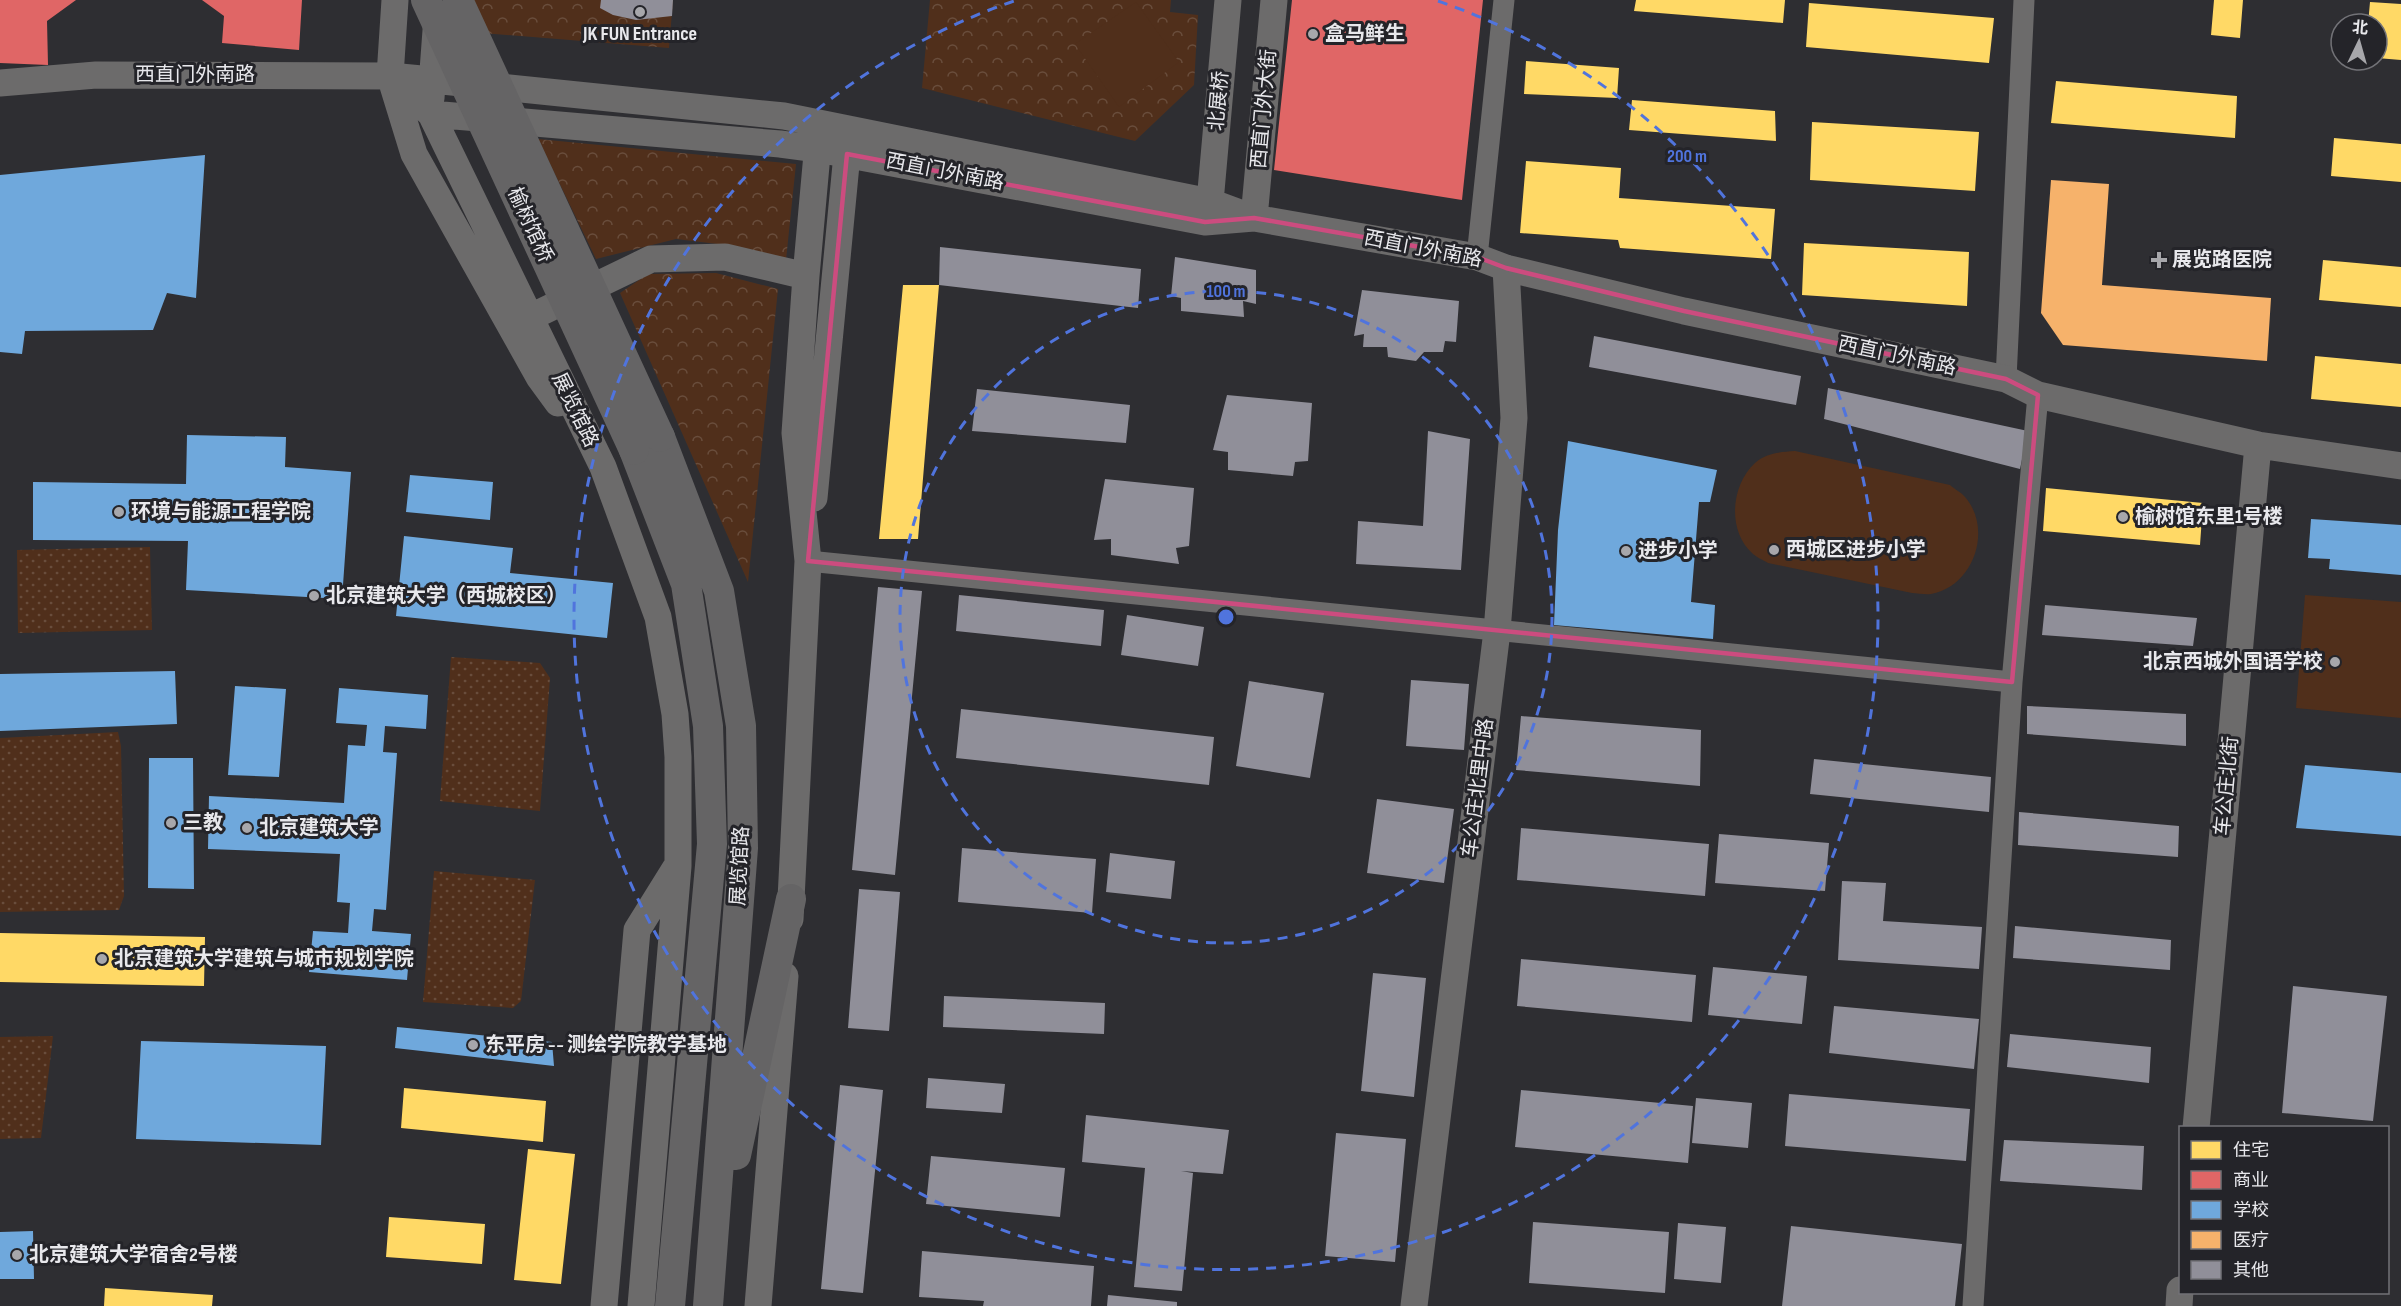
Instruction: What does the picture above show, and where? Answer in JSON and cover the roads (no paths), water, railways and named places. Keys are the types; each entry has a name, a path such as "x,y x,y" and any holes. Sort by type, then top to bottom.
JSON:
{"main road":[{"name":"榆树馆桥","path":"426,0 634,450"},
{"name":"榆树馆桥","path":"458,0 660,437"},
{"name":"展览馆路","path":"660,437 718,591 741,726 743,848 709,1295"},
{"name":"展览馆路","path":"634,450 686,584 708,726 712,844 670,1306"},
{"path":"709,1295 759,1042 791,899"}],"street":[{"path":"395,0 390,76 414,154 539,378 603,467"},
{"path":"431,114 438,0"},
{"name":"北展桥","path":"1208,212 1228,0"},
{"name":"西直门外大街","path":"1254,218 1275,0"},
{"path":"1477,257 1504,0"},
{"path":"2006,379 2024,0"},
{"name":"西直门外南路","path":"0,83 96,75 390,76 784,116 820,122 1208,212"},
{"path":"390,76 431,114"},
{"name":"西直门外南路","path":"431,114 818,149 1254,218 1477,257 1506,268 1684,311 2006,379 2038,395 2258,446 2401,466"},
{"name":"展览馆路","path":"431,114 603,467 658,617 675,714 678,757 678,866 641,1306"},
{"path":"807,561 795,433 820,122"},
{"path":"758,1306 791,899 807,561 847,154"},
{"path":"531,317 651,259 725,257 806,276"},
{"name":"车公庄北里中路","path":"1414,1306 1497,631 1514,418 1506,268"},
{"path":"1973,1306 2012,682 2038,395"},
{"name":"车公庄北街","path":"2196,1126 2258,446"},
{"path":"807,561 2012,682"},
{"path":"604,1306 637,930 678,866"}],"place":[{"name":"JK FUN Entrance","path":"640,12"},
{"name":"盒马鲜生","path":"1313,34"},
{"name":"展览路医院","path":"2159,260"},
{"name":"环境与能源工程学院","path":"119,512"},
{"name":"榆树馆东里1号楼","path":"2123,517"},
{"name":"西城区进步小学","path":"1774,550"},
{"name":"进步小学","path":"1626,551"},
{"name":"北京建筑大学（西城校区）","path":"314,596"},
{"name":"北京西城外国语学校","path":"2335,662"},
{"name":"三教","path":"171,823"},
{"name":"北京建筑大学","path":"247,828"},
{"name":"北京建筑大学建筑与城市规划学院","path":"102,959"},
{"name":"东平房 -- 测绘学院教学基地","path":"473,1045"},
{"name":"北京建筑大学宿舍2号楼","path":"17,1255"}]}
